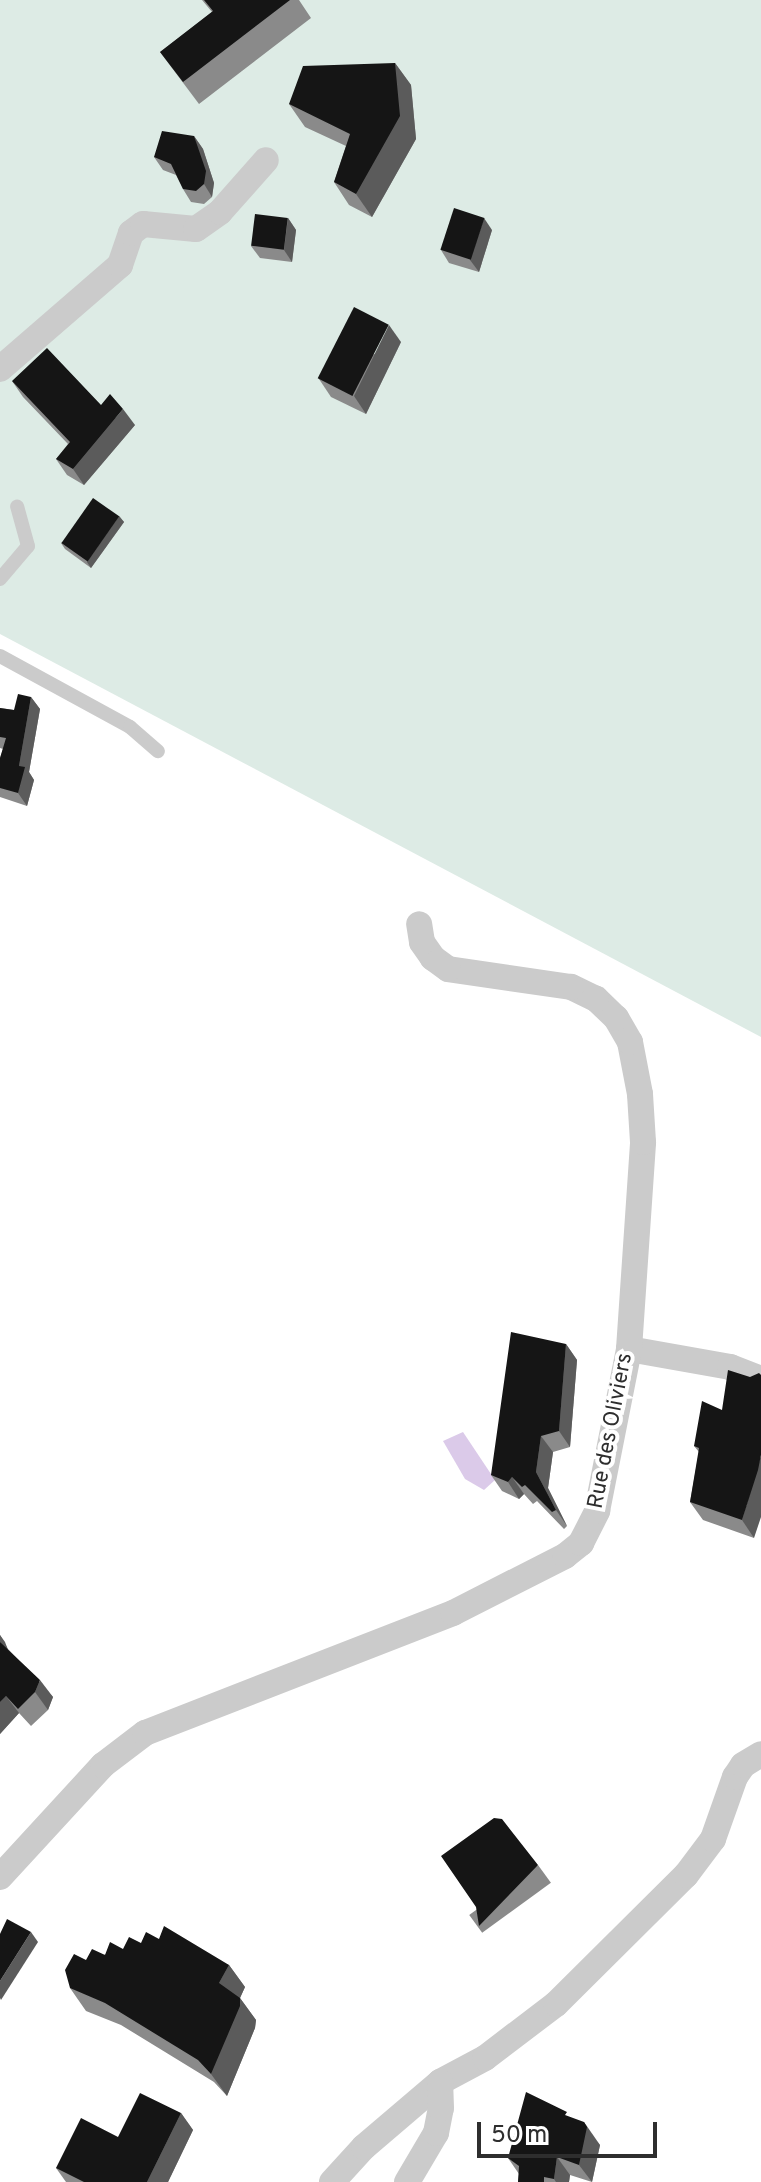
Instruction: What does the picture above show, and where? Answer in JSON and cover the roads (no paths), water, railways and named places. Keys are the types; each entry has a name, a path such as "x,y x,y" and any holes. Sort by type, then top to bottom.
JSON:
{"street":[{"path":"0,369 120,265 131,233 143,224 196,229 220,212 266,160"},
{"name":"Rue des Oliviers","path":"0,1877 103,1765 145,1733 453,1613 565,1556 581,1543 597,1511 629,1349 643,1142 640,1094 630,1042 616,1018 596,999 571,987 448,969 433,958 422,942 419,924"},
{"path":"629,1349 730,1367 761,1379"},
{"path":"332,2182 364,2147 440,2082 485,2058 556,2004 686,1875 713,1839 735,1777 743,1765 761,1754"},
{"path":"407,2182 436,2133 441,2108 440,2082"}],"lane":[{"path":"0,579 28,546 17,506"},
{"path":"0,656 130,727 158,751"}]}
